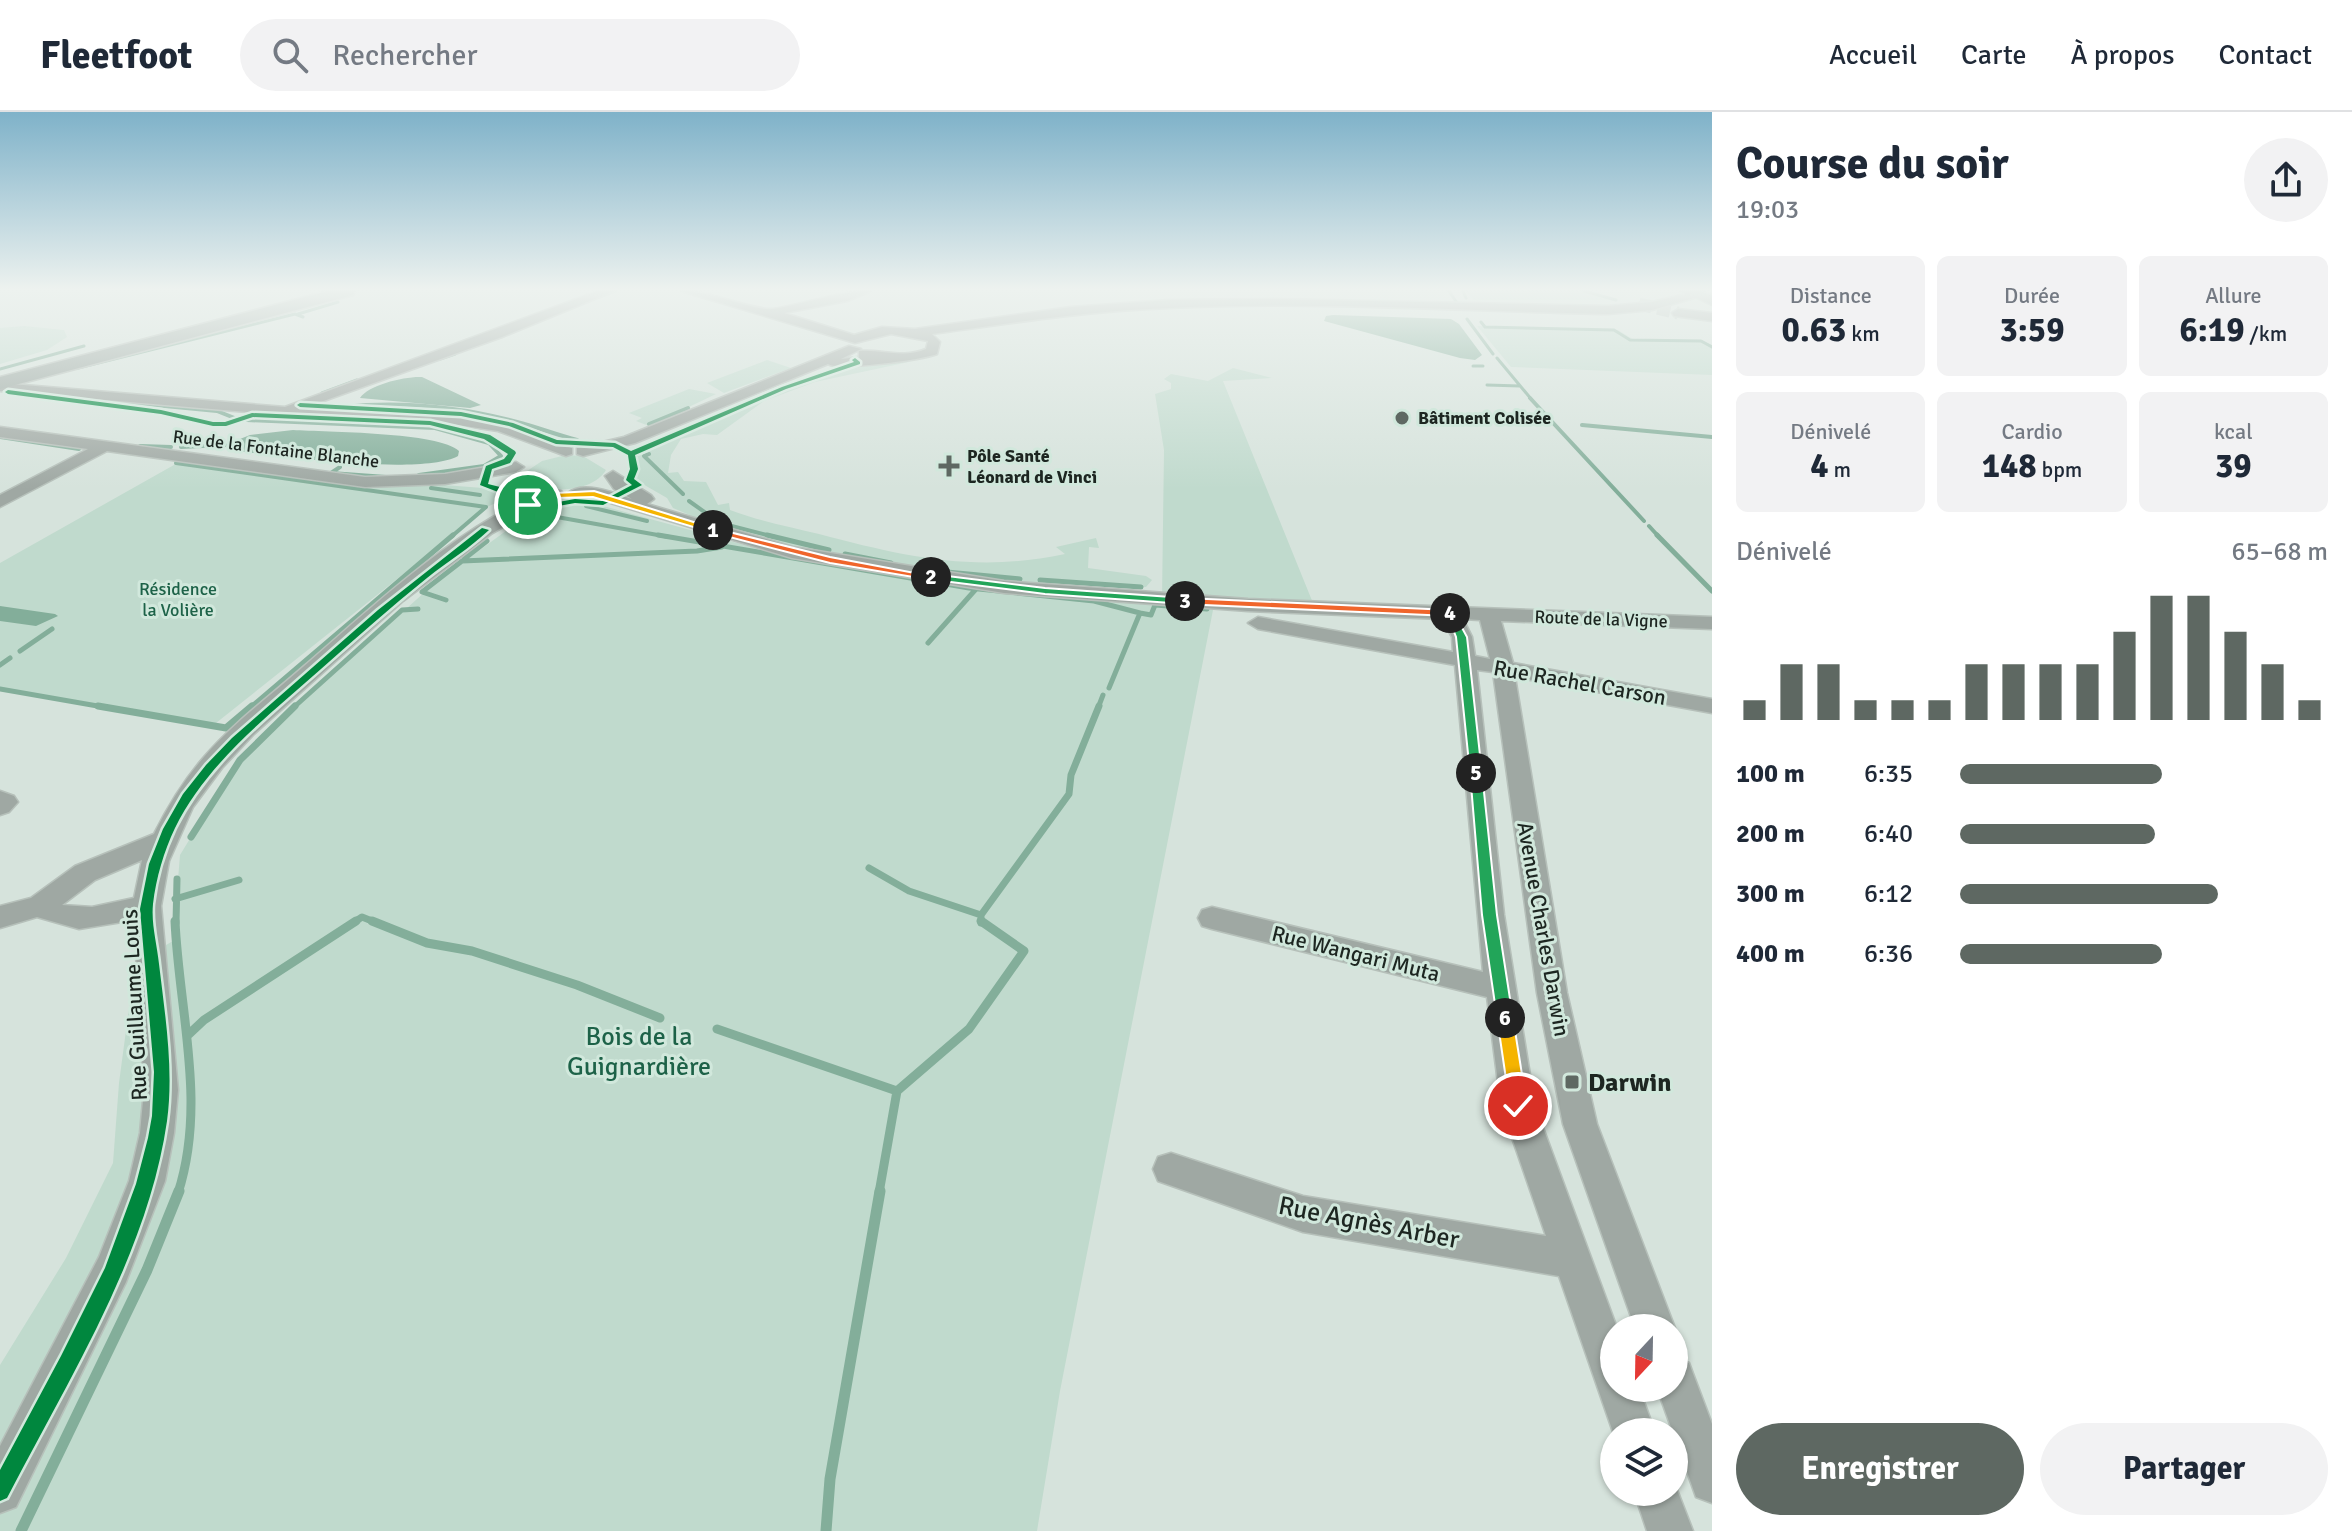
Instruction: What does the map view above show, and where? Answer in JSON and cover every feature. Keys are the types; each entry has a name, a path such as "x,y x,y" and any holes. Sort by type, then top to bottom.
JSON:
{"highway":[{"path":"0,375 68,357"},
{"path":"0,385 103,357"}],"street":[{"path":"282,411 433,357"},
{"path":"517,475 541,455 629,440 823,357"},
{"path":"577,493 599,486 631,447 769,388 826,367 879,358 912,357"},
{"path":"0,385 282,411 413,415 501,427 574,451 602,455 624,487 680,519"},
{"path":"463,421 517,444 525,455 517,475"},
{"name":"Rue de la Fontaine Blanche","path":"0,432 344,481 385,483 517,475"},
{"path":"0,502 103,447"},
{"path":"517,475 533,493 611,497 680,519"},
{"name":"Rue Guillaume Louis","path":"485,530 518,497 517,475"},
{"name":"Rue Guillaume Louis","path":"0,1491 113,1269 147,1181 157,1133 161,1090 147,906 162,841 194,786 245,730 396,597 485,530 528,505 555,495"},
{"name":"Route de la Vigne","path":"680,519 728,535 830,560 1004,587 1221,604 1712,623"},
{"name":"Avenue Charles Darwin","path":"1449,613 1462,637 1490,915 1518,1106 1600,1338"},
{"name":"Avenue Charles Darwin","path":"1489,614 1503,668 1547,964 1580,1124 1650,1314"},
{"name":"Rue Rachel Carson","path":"1258,623 1712,706"},
{"path":"0,799 5,802 0,806"},
{"path":"0,917 40,906 85,873 162,841"},
{"path":"40,906 63,918 76,919 147,906"},
{"name":"Rue Wangari Muta","path":"1212,918 1501,988"},
{"name":"Rue Agnès Arber","path":"1171,1169 1303,1214 1571,1259"},
{"path":"1683,1402 1712,1481"},
{"path":"1661,1506 1670,1531"}],"green space":[{"path":"0,357 23,357 0,364"},
{"path":"1503,357 1712,357 1712,375 1511,367"},
{"path":"767,360 791,368 724,393 707,383"},
{"path":"873,361 909,362 815,382 764,401 717,435 703,434 681,439 671,455 668,473 678,472 684,481 706,482 718,505 729,503 730,510 741,514 851,542 941,560 1032,560 1065,554 1056,547 1096,538 1099,548 1089,547 1088,568 1146,576 1152,580 1146,587 1128,588 1002,581 823,553 747,535 699,519 673,508 667,498 634,479 638,466 635,456 781,389"},
{"name":"Bois de la Guignardière","path":"1233,368 1272,378 1223,381 1315,608 1213,610 1060,1391 1037,1531 0,1531 0,1365 66,1258 113,1163 119,1083 135,963 173,941 180,855 238,760 436,582 529,514 554,506 596,504 759,549 861,570 1045,591 1162,599 1164,450 1155,394 1171,389 1171,383 1164,379 1171,374 1208,381"},
{"path":"689,389 716,394 649,426 636,421 642,418 629,413"},
{"path":"566,455 583,456 606,470 591,483 569,489 547,488 528,481 527,471 542,461"},
{"name":"Résidence la Volière","path":"181,461 356,486 483,488 498,494 498,502 489,506 211,727 0,689 0,563"}],"shaded area":[{"path":"422,377 481,405 470,408 360,398 388,382"},
{"path":"293,430 407,437 430,440 459,451 458,456 440,462 382,464 252,453 230,450 225,445 250,435"},
{"path":"0,606 58,616 36,626 0,621"}],"waterway":[{"path":"0,369 43,357"},
{"path":"78,368 121,357"},
{"path":"440,359 445,357"},
{"path":"1497,358 1532,400"},
{"path":"1473,366 1483,366"},
{"path":"322,393 357,380"},
{"path":"1487,385 1520,386"},
{"path":"1530,398 1644,521"},
{"path":"106,400 102,400 217,411 237,419"},
{"path":"343,407 408,405 474,412 577,440"},
{"path":"649,424 688,408"},
{"path":"247,420 435,428 489,443 501,456 484,466 419,475"},
{"path":"1582,425 1712,437"},
{"path":"0,437 79,449"},
{"path":"181,447 225,445"},
{"path":"140,446 171,447"},
{"path":"649,454 644,456 683,494"},
{"path":"176,463 486,507 451,537"},
{"path":"340,467 331,473 386,477"},
{"path":"431,488 480,495"},
{"path":"689,501 720,523 770,536"},
{"path":"586,506 647,521"},
{"path":"540,514 669,537"},
{"path":"1649,526 1659,537"},
{"path":"250,708 453,535"},
{"path":"658,535 969,588 1094,601 1140,613"},
{"path":"1657,535 1712,591"},
{"path":"770,536 829,550"},
{"path":"770,536 775,537"},
{"path":"464,559 487,541"},
{"path":"446,600 422,592 462,561 697,551 722,547"},
{"path":"845,554 891,563"},
{"path":"947,572 1020,579"},
{"path":"1040,580 1141,587"},
{"path":"928,643 976,589"},
{"path":"1140,613 1151,615 1155,605 1207,609"},
{"path":"293,708 402,610 418,609"},
{"path":"1109,688 1140,613"},
{"path":"20,651 52,629"},
{"path":"0,665 10,658"},
{"path":"0,689 109,708"},
{"path":"1098,708 1103,695"},
{"path":"98,706 226,728 252,706"},
{"path":"191,837 240,760 295,706"},
{"path":"981,915 1069,794 1071,775 1099,706"},
{"path":"869,868 909,891 981,915"},
{"path":"177,879 177,899"},
{"path":"177,899 239,880"},
{"path":"176,923 177,899"},
{"path":"981,915 981,921"},
{"path":"356,921 362,917 427,943 472,951 577,985 660,1018"},
{"path":"175,921 191,1091 186,1159 178,1193"},
{"path":"188,1035 204,1020 356,921"},
{"path":"897,1091 969,1029 1024,951 981,921"},
{"path":"717,1029 897,1091"},
{"path":"879,1193 897,1091"},
{"path":"21,1531 147,1270 179,1191"},
{"path":"826,1531 830,1479 880,1191"}],"cycle path":[{"path":"631,454 784,388 858,363 855,360"},
{"path":"8,392 161,412 213,424 226,424 252,415 430,423 487,437 512,453 507,461 489,468 484,485 501,490 504,496 502,502 536,508 575,501 603,503 638,485 630,480 634,469 631,454 615,445 556,442 511,424 461,414 300,405"},
{"path":"0,1491 90,1319 130,1229 145,1184 156,1138 161,1094 159,1028 147,902 155,864 169,829 187,797 210,768 263,714 381,612 485,530"}],"place":[{"name":"Bâtiment Colisée","path":"1402,418"},
{"name":"Pôle Santé Léonard de Vinci","path":"949,466"},
{"name":"Darwin","path":"1572,1082"}],"route":[{"path":"528,505 555,495 600,495 792,552 1004,587 1248,605 1449,613 1462,637 1490,915 1518,1106"}]}
